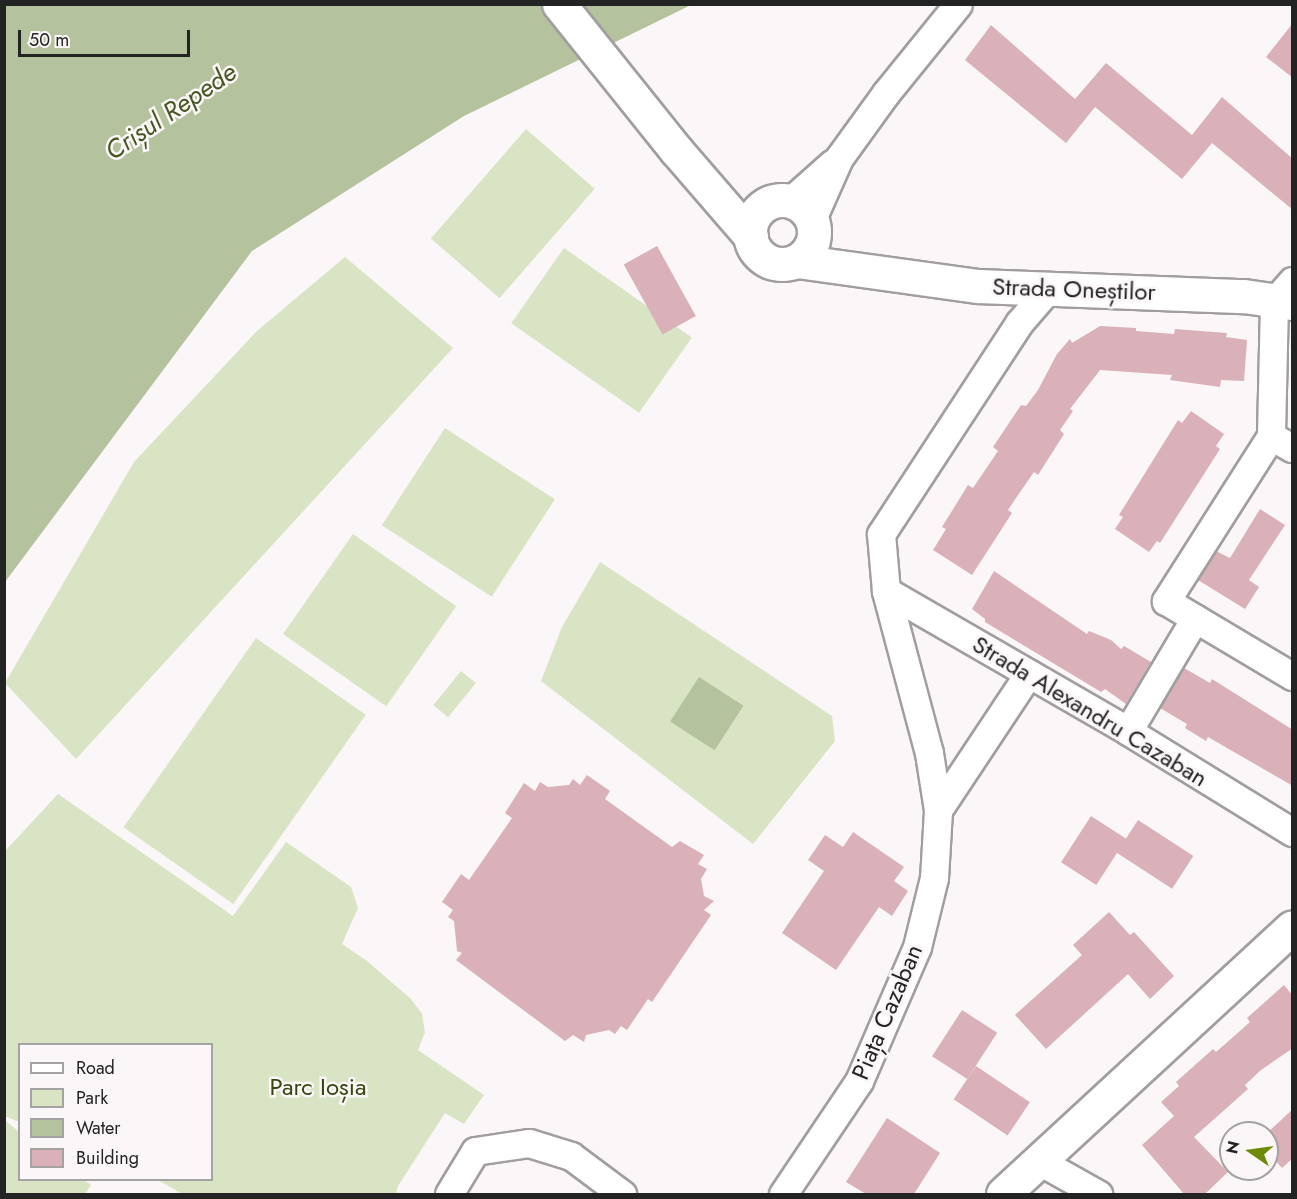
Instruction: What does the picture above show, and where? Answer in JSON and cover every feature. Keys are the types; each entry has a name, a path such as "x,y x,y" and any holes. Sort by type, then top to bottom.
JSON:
{"street":[{"path":"559,4 676,150 751,237 755,248 766,260 777,264 797,261 806,254 797,214 886,93 958,4"},
{"name":"Strada Oneștilor","path":"698,176 797,214 856,268"},
{"path":"751,237 755,215 797,214"},
{"name":"Strada Oneștilor","path":"797,261 978,286 1244,296 1286,295"},
{"path":"938,810 929,753 886,591 881,534 1019,323 1050,287"},
{"path":"1286,295 1282,442 1166,601 1293,676"},
{"name":"Strada Alexandru Cazaban","path":"886,591 1128,731 1293,832"},
{"path":"1128,731 1195,618"},
{"path":"938,810 1029,673"},
{"name":"Piața Cazaban","path":"783,1194 859,1081 917,947 934,878 938,810"},
{"path":"1003,1194 1293,927"},
{"path":"449,1194 475,1151 528,1143 571,1156 622,1194"},
{"path":"1039,1161 1098,1194"}],"green space":[{"path":"526,129 595,189 500,298 431,238"},
{"path":"564,248 692,337 639,413 511,323"},
{"path":"345,257 453,348 76,759 5,683 134,462 257,331"},
{"path":"445,428 555,499 492,597 382,525"},
{"path":"353,534 456,606 386,706 283,634"},
{"path":"600,562 832,716 835,741 753,844 541,681 562,627"},
{"path":"256,638 366,715 233,904 124,827"},
{"path":"461,671 476,683 448,717 433,705"},
{"name":"Parc Ioșia","path":"58,794 233,916 286,842 351,887 358,908 342,944 367,961 411,999 422,1014 425,1032 418,1050 484,1095 464,1124 445,1113 398,1186 396,1194 182,1194 160,1181 213,1181 213,1043 18,1043 18,1122 5,1116 5,851"},
{"path":"5,1120 18,1131 18,1181 85,1181 91,1185 85,1194 5,1194"}],"water":[{"name":"Crișul Repede","path":"5,5 691,5 464,116 252,251 5,582"},
{"path":"699,677 743,706 715,750 670,721"}],"building":[{"path":"1293,23 1293,78 1266,57"},
{"path":"991,25 1075,99 1106,63 1192,135 1222,97 1293,159 1293,210 1212,143 1182,179 1095,107 1066,143 965,60"},
{"path":"657,246 696,316 663,334 624,264"},
{"path":"1100,326 1136,328 1136,331 1174,334 1175,329 1227,333 1226,337 1247,340 1244,381 1221,380 1220,387 1170,380 1172,375 1100,370 1070,409 1073,411 1060,430 1064,434 1038,475 1034,472 1008,510 1012,513 972,575 933,550 946,529 942,527 968,485 973,488 998,451 993,447 1021,405 1026,406 1038,390 1057,354 1070,339 1072,343"},
{"path":"1191,411 1224,434 1216,446 1220,449 1160,543 1157,541 1149,552 1115,529 1123,517 1119,515 1178,420 1182,423"},
{"path":"1260,509 1285,525 1249,580 1259,587 1245,609 1198,580 1216,551 1230,558"},
{"path":"994,571 1087,634 1089,631 1111,640 1121,649 1124,646 1151,662 1126,704 1105,689 1101,692 985,622 985,619 972,609"},
{"path":"1184,668 1210,683 1212,679 1293,730 1293,786 1208,737 1206,741 1185,728 1187,724 1160,708"},
{"path":"587,775 610,791 605,799 672,847 680,841 704,855 698,864 707,869 701,879 704,896 714,901 704,910 711,915 652,1002 648,999 627,1030 621,1026 615,1034 609,1030 586,1035 584,1042 573,1035 565,1041 456,960 462,953 457,951 454,921 448,917 453,910 442,902 461,874 469,880 512,818 505,813 524,783 535,791 540,782 548,787 569,785 573,779 580,785"},
{"path":"1091,816 1126,839 1096,885 1061,862"},
{"path":"1138,820 1193,856 1172,889 1117,853"},
{"path":"853,832 904,867 894,881 908,891 892,916 879,907 836,970 782,933 824,871 808,860 825,835 843,847"},
{"path":"1109,912 1130,935 1134,932 1174,976 1150,999 1128,974 1046,1049 1015,1015 1082,955 1073,945"},
{"path":"1284,985 1293,996 1293,1048 1261,1070 1245,1085 1248,1089 1194,1137 1219,1163 1219,1181 1205,1194 1184,1194 1142,1145 1174,1116 1161,1102 1179,1086 1176,1082 1213,1049 1216,1052 1250,1022 1247,1018"},
{"path":"962,1010 997,1033 967,1079 932,1056"},
{"path":"976,1066 1030,1102 1008,1136 954,1099"},
{"path":"1293,1109 1293,1158 1282,1168 1279,1165 1279,1122"},
{"path":"887,1118 940,1153 914,1194 866,1194 846,1182"}]}
